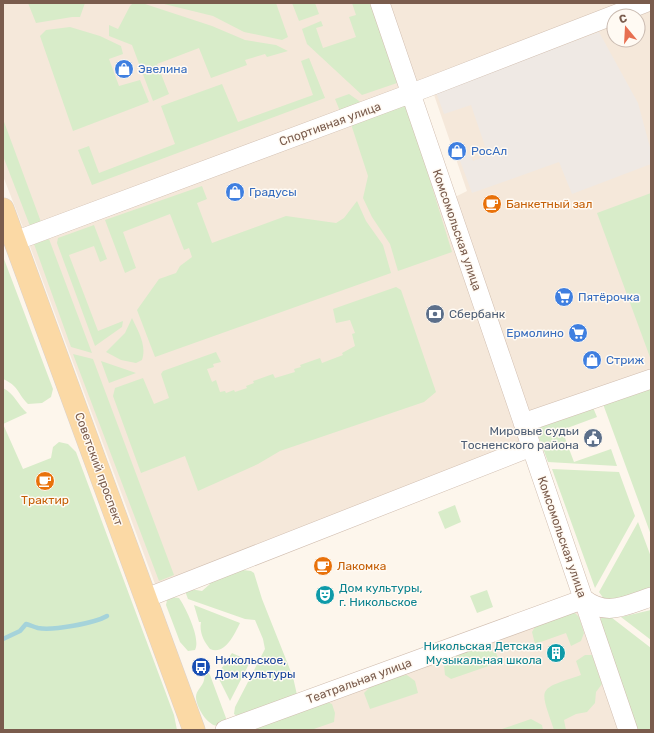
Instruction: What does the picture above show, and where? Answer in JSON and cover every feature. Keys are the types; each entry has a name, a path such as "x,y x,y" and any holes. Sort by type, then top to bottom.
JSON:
{"main road":[{"name":"Советский проспект","path":"3,209 194,730"}],"street":[{"name":"Комсомольская улица","path":"380,3 412,93 628,730"},
{"name":"Спортивная улица","path":"15,241 412,93 645,3"},
{"path":"523,423 651,379"},
{"path":"146,598 531,447"},
{"path":"584,599 591,604 612,610 651,597"},
{"name":"Театральная улица","path":"225,730 584,599"}],"shaded area":[{"path":"3,3 376,3 405,89 24,230 3,176"},
{"path":"389,3 627,3 614,8 606,8 606,11 418,85"},
{"path":"651,4 651,372 527,418 453,198 467,191 432,89 606,21 606,48 646,48 646,8 641,8"},
{"path":"599,32 606,45 606,48 608,48 638,103 651,151 651,164 572,194 559,162 472,193 459,158 470,154 473,161 488,155 471,105 444,114 436,92"},
{"path":"407,98 521,443 155,584 28,241"},
{"path":"577,611 618,730 243,730"}],"green space":[{"path":"28,3 85,3 80,17 36,23"},
{"path":"133,3 142,3 212,26 245,40 276,45 288,51 267,57 265,54 245,60 247,65 211,78 199,48 157,64 169,94 153,101 132,45 109,36 109,25 118,29"},
{"path":"160,3 276,3 288,37 282,40 244,32 213,16"},
{"path":"292,3 315,3 319,14 299,21"},
{"path":"352,3 370,3 397,83 362,95 307,44 302,29 321,21 323,26 316,28 323,48 356,37 349,17 356,15"},
{"path":"70,27 100,36 121,46 123,54 109,59 119,86 140,80 149,102 73,131 40,36 46,30"},
{"path":"309,58 325,98 92,185 78,150 89,146 99,173 175,144 161,106 222,84 238,122 313,95 301,61"},
{"path":"349,94 362,103 340,111 335,99"},
{"path":"406,102 452,252 398,271 390,244 372,217 363,198 368,176 351,124"},
{"path":"3,119 41,222 30,226 3,156"},
{"path":"202,186 207,199 197,203 212,243 286,216 336,223 344,218 357,201 366,221 383,245 391,273 155,357 137,310 159,279 176,273 180,266 192,257 189,248 184,250 170,214 123,232 136,268 125,273 105,220"},
{"path":"651,193 651,360 597,213"},
{"path":"94,225 107,259 100,262 94,246 69,255 98,331 123,321 122,327 95,346 57,243 58,238"},
{"path":"49,239 92,353 71,347 34,244"},
{"path":"3,259 53,389 51,397 42,403 28,404 12,384 3,379"},
{"path":"396,287 401,290 436,392 424,402 280,451 258,464 198,491 185,456 141,473 113,396 115,388 143,378 154,404 169,398 161,374 163,371 216,352 221,362 213,364 214,367 207,369 212,382 216,380 220,392 225,391 226,393 247,388 246,386 254,383 253,381 273,374 275,378 295,372 294,369 301,367 300,365 320,358 322,363 343,355 342,353 355,346 352,334 355,333 350,320 336,323 333,309"},
{"path":"132,318 143,344 142,360 136,363 121,360 106,352 125,333"},
{"path":"73,354 93,359 174,575 159,581"},
{"path":"101,361 136,373 109,383"},
{"path":"651,387 651,535 603,404"},
{"path":"3,388 13,396 27,413 3,424"},
{"path":"592,405 597,417 562,430 574,462 611,449 617,466 548,462 534,424"},
{"path":"3,424 23,469 51,458 53,447 59,442 68,444 76,452 174,715 177,730 3,730"},
{"path":"552,469 619,472 635,516 595,588"},
{"path":"455,505 461,522 445,529 438,512"},
{"path":"638,522 651,557 651,591 618,601 604,599 599,592"},
{"path":"243,570 254,573 262,599 293,677 297,695 237,716 234,714 235,707 265,649 263,639 255,620 245,619 188,599 185,591 190,589 202,591 210,584 208,581"},
{"path":"487,590 493,607 477,613 470,596"},
{"path":"171,597 179,598 189,616 196,639 195,650 188,651 180,642 166,605 167,600"},
{"path":"194,605 240,623 225,646 215,650 210,649 202,637 201,622 199,622"},
{"path":"651,610 651,640 621,617"},
{"path":"574,612 579,617 584,633 581,641 571,646 566,633 535,644 532,632 536,625"},
{"path":"607,614 651,648 651,730 638,730 599,622 603,615"},
{"path":"480,646 496,653 500,662 451,679 445,675 444,665 448,657"},
{"path":"232,653 251,660 230,701 217,675"},
{"path":"585,655 592,655 602,684 596,692 595,703 587,712 576,714 564,720 566,730 554,730 544,697 545,692 549,687 581,675 576,661"},
{"path":"204,671 207,671 210,675 226,718 226,722 219,726 207,720 203,716 198,706 196,695 204,679"},
{"path":"407,675 415,681 418,693 370,709 364,693 378,682"},
{"path":"325,701 332,704 335,713 334,722 311,730 245,730"},
{"path":"531,719 542,725 543,730 499,730"}],"waterway":[{"path":"3,639 20,631 26,624 44,629 84,624 107,616"}],"place":[{"name":"Эвелина","path":"124,69"},
{"name":"РосАл","path":"457,151"},
{"name":"Градусы","path":"235,192"},
{"name":"Банкетный зал","path":"492,204"},
{"name":"Пятёрочка","path":"564,297"},
{"name":"Сбербанк","path":"435,314"},
{"name":"Ермолино","path":"578,333"},
{"name":"Стриж","path":"592,360"},
{"name":"Мировые судьи Тосненского района","path":"593,438"},
{"name":"Трактир","path":"45,481"},
{"name":"Лакомка","path":"323,566"},
{"name":"Дом культуры, г. Никольское","path":"325,595"},
{"name":"Никольская Детская Музыкальная школа","path":"556,653"},
{"name":"Никольское, Дом культуры","path":"201,667"}]}
